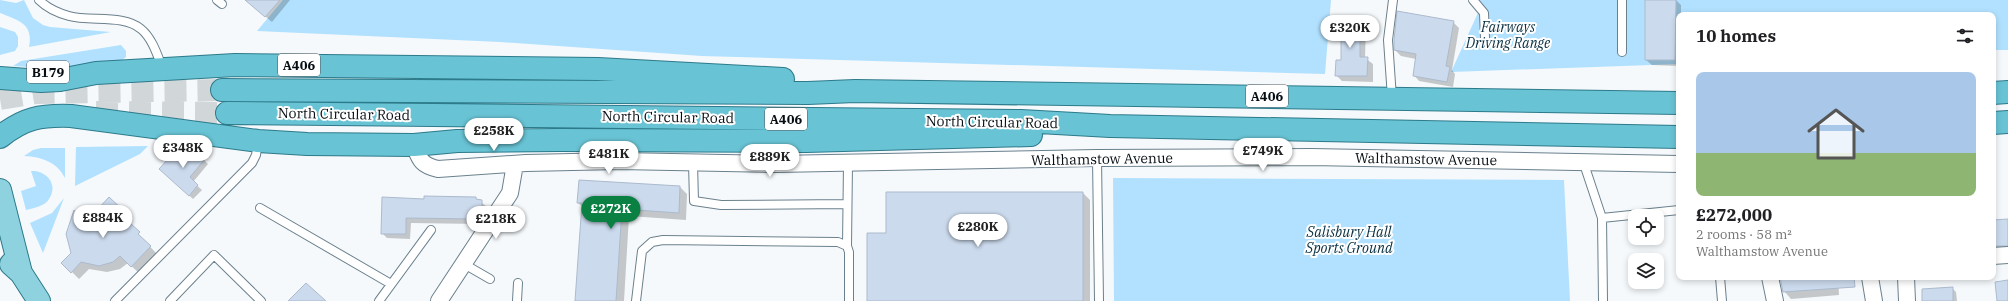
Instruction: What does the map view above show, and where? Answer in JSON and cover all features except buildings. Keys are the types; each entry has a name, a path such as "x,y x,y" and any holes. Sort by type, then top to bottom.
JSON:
{"highway":[{"name":"A406","path":"0,78 41,81 60,80 96,73 235,65 598,69 810,81 855,91 1676,103"},
{"name":"B179","path":"0,67 12,72 96,73"},
{"name":"North Circular Road","path":"222,90 808,93 855,91"},
{"path":"1996,93 2008,92"},
{"name":"North Circular Road","path":"227,113 1022,121 1110,126"},
{"name":"A406","path":"0,137 14,126 26,120 49,116 70,116 258,141 306,144 414,145 457,142 560,140 806,141 1054,135 1110,126"},
{"path":"1996,123 2008,122"},
{"name":"Walthamstow Avenue","path":"1110,126 1676,137"}],"main road":[{"path":"0,190 21,273"},
{"path":"0,253 21,273 39,301"}],"street":[{"name":"Walthamstow Avenue","path":"414,145 420,160 426,166 438,169 520,164 619,161 693,163 848,163 1097,158 1311,158 1582,161 1676,164"},
{"path":"438,301 510,193 520,164"},
{"path":"1996,256 2008,255"},
{"path":"1771,280 1775,301"},
{"path":"1870,280 1874,301"},
{"path":"1906,280 1907,301"}],"lane":[{"path":"39,0 47,7 69,16 129,22 140,28 150,40 162,68"},
{"path":"1473,0 1484,13 1485,38"},
{"path":"1622,0 1622,52"},
{"path":"1392,98 1388,40 1394,1"},
{"path":"114,301 252,163 256,155 258,141"},
{"path":"1097,158 1099,301"},
{"path":"1582,161 1602,218 1603,301"},
{"path":"693,163 694,201 721,205 847,204"},
{"path":"848,163 846,246 849,252 849,301"},
{"path":"260,208 391,284"},
{"path":"1602,218 1676,210"},
{"path":"379,301 431,230"},
{"path":"636,301 642,251 652,242 663,240 838,242 846,246"},
{"path":"170,301 214,255 261,301"},
{"path":"464,264 490,279"},
{"path":"1720,280 1722,301"},
{"path":"517,301 518,283"}],"green space":[{"path":"0,0 16,3 24,0 33,18 43,25 50,27 111,32 29,47 30,39 27,28 18,21 0,13"},
{"path":"283,0 1331,0 1325,74 702,56 500,42 257,31"},
{"name":"Fairways Driving Range","path":"1479,0 2008,0 2008,50 1996,50 1996,12 1676,12 1676,64 1451,72 1482,4"},
{"path":"0,27 15,32 18,37 18,46 15,51 0,55"},
{"path":"121,45 126,51 126,57 121,61 108,66 13,66 21,61"},
{"path":"148,146 140,154 75,186 76,147"},
{"path":"41,148 65,148 65,178 58,168 48,161 24,156 33,150"},
{"path":"31,171 36,171 46,175 52,183 53,188 49,199 45,203 26,210 21,191 36,186"},
{"name":"Salisbury Hall Sports Ground","path":"1113,178 1564,180 1570,301 1114,301"},
{"path":"64,198 43,253 30,223 52,213"}],"tunnel":[{"path":"0,99 36,93 222,90"},
{"path":"96,112 227,113"}]}
